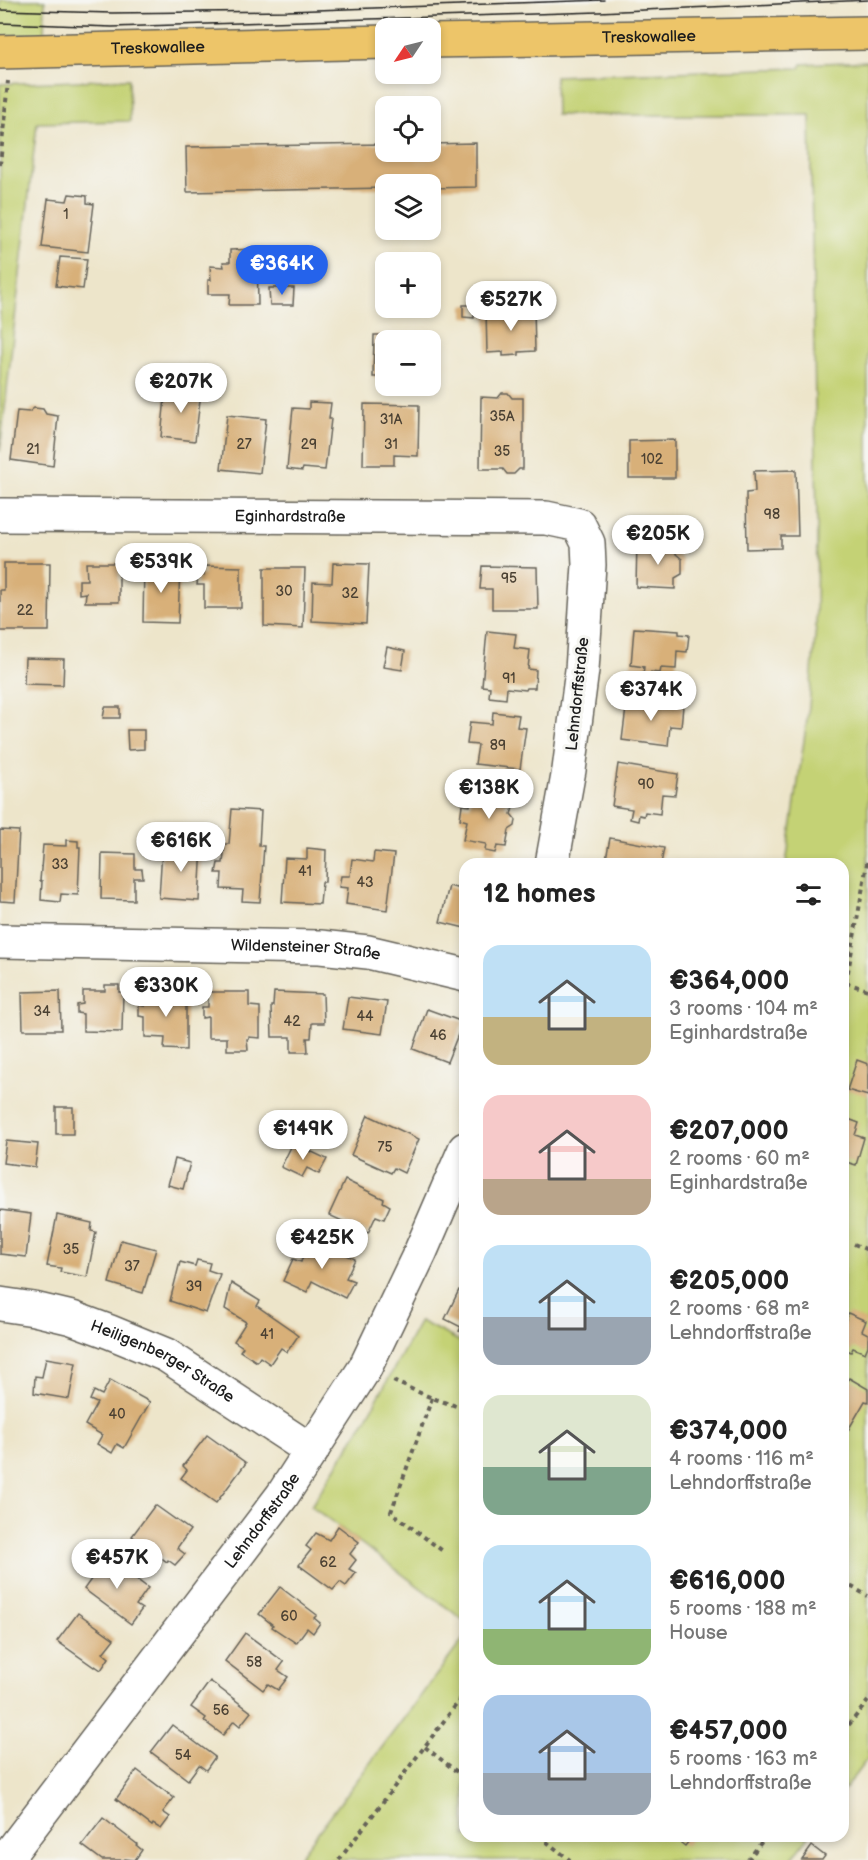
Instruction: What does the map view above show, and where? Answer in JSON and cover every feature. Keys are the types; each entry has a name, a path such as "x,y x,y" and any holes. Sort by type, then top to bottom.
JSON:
{"main road":[{"name":"Treskowallee","path":"441,41 868,33"},
{"name":"Treskowallee","path":"4,63 375,43"}],"street":[{"name":"Eginhardstraße","path":"0,515 546,518 579,525"},
{"name":"Lehndorffstraße","path":"553,858 570,770 582,670 589,565 588,543 579,525"},
{"name":"Wildensteiner Straße","path":"0,941 320,947 368,952 459,974"},
{"name":"Lehndorffstraße","path":"5,1860 282,1496 312,1451 365,1368 420,1253 459,1163"},
{"name":"Heiligenberger Straße","path":"0,1304 72,1318 166,1355 312,1451"}],"path":[{"path":"0,165 4,63"},
{"path":"849,966 868,858"},
{"path":"849,984 868,990"},
{"path":"854,1244 868,1250"},
{"path":"401,1384 432,1398 459,1406"},
{"path":"432,1398 391,1512 444,1552"},
{"path":"849,1585 868,1596"},
{"path":"849,1725 868,1701"},
{"path":"339,1860 459,1702"},
{"path":"425,1747 459,1773"},
{"path":"547,1842 570,1860"},
{"path":"748,1860 762,1842"}],"green space":[{"path":"0,0 45,0 44,35 0,37"},
{"path":"868,61 868,1758 849,1783 849,858 787,858 809,706 816,626 817,521 810,115 556,115 555,76 800,68 802,64"},
{"path":"129,79 130,121 37,123 0,452 0,84"},
{"path":"420,1321 459,1341 459,1617 311,1506 368,1416"},
{"path":"459,1645 459,1842 804,1842 791,1860 297,1860"}],"building":[{"path":"476,143 476,187 441,188 441,174 375,174 375,188 187,192 186,147 375,144 375,162 441,162 441,144"},
{"path":"69,194 87,196 87,203 94,204 88,252 42,247 48,199 67,201"},
{"path":"257,249 258,305 229,305 230,294 208,294 208,280 211,280 210,266 224,267 223,262 230,262 230,250"},
{"path":"60,257 87,259 83,289 56,286"},
{"path":"269,288 294,288 293,305 270,305"},
{"path":"463,305 474,305 474,318 463,317"},
{"path":"534,309 535,351 503,356 503,352 487,353 486,311"},
{"path":"374,335 375,335 375,377 373,377"},
{"path":"189,387 197,388 201,392 195,441 161,437 166,388 184,391"},
{"path":"502,393 508,393 512,398 523,398 523,469 519,469 514,474 507,474 503,469 480,469 481,397 498,398"},
{"path":"309,402 331,403 325,470 287,469 293,408 309,409"},
{"path":"364,404 419,405 418,456 394,455 394,465 363,465"},
{"path":"34,408 43,409 46,414 58,416 53,466 11,460 17,411 29,412"},
{"path":"227,415 266,419 260,473 221,469"},
{"path":"675,440 675,478 629,478 629,441"},
{"path":"796,470 798,536 781,536 781,548 747,549 746,493 755,492 754,471"},
{"path":"637,542 676,544 676,554 682,559 682,574 675,578 675,589 636,587"},
{"path":"4,563 50,563 49,631 0,631 0,590 4,590"},
{"path":"86,563 119,563 119,602 85,602 86,593 79,594 79,580 87,580"},
{"path":"333,563 369,564 366,624 312,621 313,582 332,583"},
{"path":"144,565 180,565 178,623 143,622"},
{"path":"204,566 241,567 241,608 204,608 204,585 197,585 198,575 204,575"},
{"path":"482,566 537,567 538,609 492,609 492,589 480,589"},
{"path":"264,568 305,568 303,628 264,626"},
{"path":"634,628 679,631 679,634 689,635 687,652 677,651 676,669 661,668 660,673 651,672 651,676 643,676 644,667 631,665"},
{"path":"487,631 516,634 514,648 530,650 528,669 536,670 535,688 526,690 507,688 506,699 489,697 490,687 482,686"},
{"path":"387,647 405,651 402,670 383,667"},
{"path":"25,658 64,659 63,685 24,684"},
{"path":"627,700 683,706 681,727 670,726 668,746 622,740"},
{"path":"105,707 120,707 120,718 103,718"},
{"path":"493,712 519,715 517,727 526,728 520,769 475,764 478,745 467,744 470,722 492,724"},
{"path":"127,730 144,730 144,749 128,750"},
{"path":"618,764 678,774 675,795 662,794 660,814 645,812 644,816 639,815 638,821 630,819 632,809 612,806"},
{"path":"488,785 508,789 505,807 513,808 511,814 516,820 515,826 509,830 506,847 497,846 495,853 485,851 486,844 463,840 467,821 460,819 462,805 470,806 471,799 485,801"},
{"path":"232,809 261,811 259,846 264,846 260,902 242,901 243,890 221,889 222,873 216,873 218,863 223,863 225,844 229,844"},
{"path":"0,830 19,831 15,902 0,901"},
{"path":"610,838 664,848 662,858 606,858"},
{"path":"66,840 78,841 78,847 80,847 78,895 61,894 60,902 41,900 43,845 66,846"},
{"path":"183,843 202,845 199,901 159,898 162,850 182,852"},
{"path":"307,848 326,850 325,882 322,882 320,904 282,902 285,858 307,859"},
{"path":"374,852 394,854 387,910 346,904 348,888 339,887 341,876 350,876 352,859 373,862"},
{"path":"102,853 135,854 135,869 142,869 143,878 134,878 134,900 101,899"},
{"path":"449,886 459,889 459,927 440,922"},
{"path":"105,985 119,985 119,992 123,992 122,1032 83,1031 83,1014 77,1013 77,1005 83,1004 83,991 105,991"},
{"path":"60,991 61,1030 23,1030 22,992"},
{"path":"146,992 186,993 186,1050 164,1049 165,1038 145,1037 145,1017 139,1016 139,1005 145,1006"},
{"path":"208,992 249,992 249,1006 260,1007 260,1038 249,1037 247,1039 248,1050 227,1050 227,1038 208,1038 208,1017 202,1018 202,1007 208,1007"},
{"path":"274,992 323,994 324,1023 312,1023 311,1038 307,1038 308,1052 291,1052 291,1037 272,1037 271,1006 273,1006"},
{"path":"348,997 387,1002 382,1034 343,1029"},
{"path":"427,1009 459,1021 459,1032 447,1062 413,1049"},
{"path":"857,1060 868,1064 868,1096 849,1091"},
{"path":"56,1107 73,1107 73,1134 56,1134"},
{"path":"368,1115 419,1139 404,1173 394,1168 391,1173 351,1155"},
{"path":"849,1119 859,1123 855,1135 864,1138 856,1165 849,1163"},
{"path":"6,1141 38,1144 35,1167 3,1163"},
{"path":"293,1143 327,1159 319,1174 307,1168 302,1177 281,1167"},
{"path":"175,1159 190,1163 183,1189 168,1185"},
{"path":"345,1180 384,1199 383,1202 390,1206 384,1219 376,1216 368,1233 329,1215"},
{"path":"0,1210 31,1214 26,1257 0,1254"},
{"path":"57,1215 92,1223 91,1231 96,1232 87,1277 60,1272 61,1268 47,1266"},
{"path":"121,1240 156,1249 143,1293 109,1283"},
{"path":"317,1240 355,1259 346,1278 354,1281 345,1298 312,1281 307,1292 283,1281 293,1259 301,1262 303,1256 308,1258"},
{"path":"197,1260 210,1263 208,1270 220,1274 206,1313 170,1301 180,1262 195,1266"},
{"path":"231,1283 260,1301 257,1306 298,1336 287,1352 281,1348 270,1364 260,1357 257,1362 240,1351 243,1347 234,1341 246,1322 225,1309"},
{"path":"459,1290 459,1326 445,1319"},
{"path":"849,1313 866,1321 862,1331 868,1334 868,1346 865,1353 853,1348 851,1352 849,1351"},
{"path":"46,1358 76,1363 69,1399 34,1393 35,1376 42,1377"},
{"path":"849,1378 868,1389 868,1402 865,1401 849,1429"},
{"path":"110,1380 150,1402 124,1448 117,1444 112,1453 97,1444 102,1435 85,1425 97,1403 90,1400 94,1391 102,1395"},
{"path":"207,1435 246,1463 216,1503 181,1478 187,1470 183,1466"},
{"path":"155,1505 190,1530 177,1548 185,1554 175,1565 168,1560 167,1562 132,1536"},
{"path":"338,1526 359,1542 350,1554 356,1560 349,1569 356,1573 346,1586 340,1582 333,1590 299,1565 311,1550 306,1546 316,1533 329,1540"},
{"path":"107,1557 148,1588 136,1605 142,1609 131,1624 84,1589"},
{"path":"280,1587 317,1615 314,1618 320,1623 313,1633 307,1628 296,1643 272,1627 273,1625 259,1614"},
{"path":"78,1613 114,1639 103,1653 109,1658 101,1670 57,1641"},
{"path":"245,1633 284,1662 278,1670 288,1677 278,1690 268,1684 263,1690 225,1661"},
{"path":"210,1681 251,1712 240,1726 234,1721 223,1735 204,1721 206,1718 191,1707"},
{"path":"172,1725 215,1757 206,1770 199,1765 188,1780 151,1752"},
{"path":"137,1770 174,1798 163,1812 170,1817 161,1829 153,1824 152,1826 116,1799"},
{"path":"103,1818 142,1850 135,1860 102,1860 82,1845"},
{"path":"812,1846 825,1856 822,1860 802,1860"}],"tram line":[{"path":"0,10 112,13 288,11 604,0"},
{"path":"0,23 112,27 599,12 868,0"}]}
